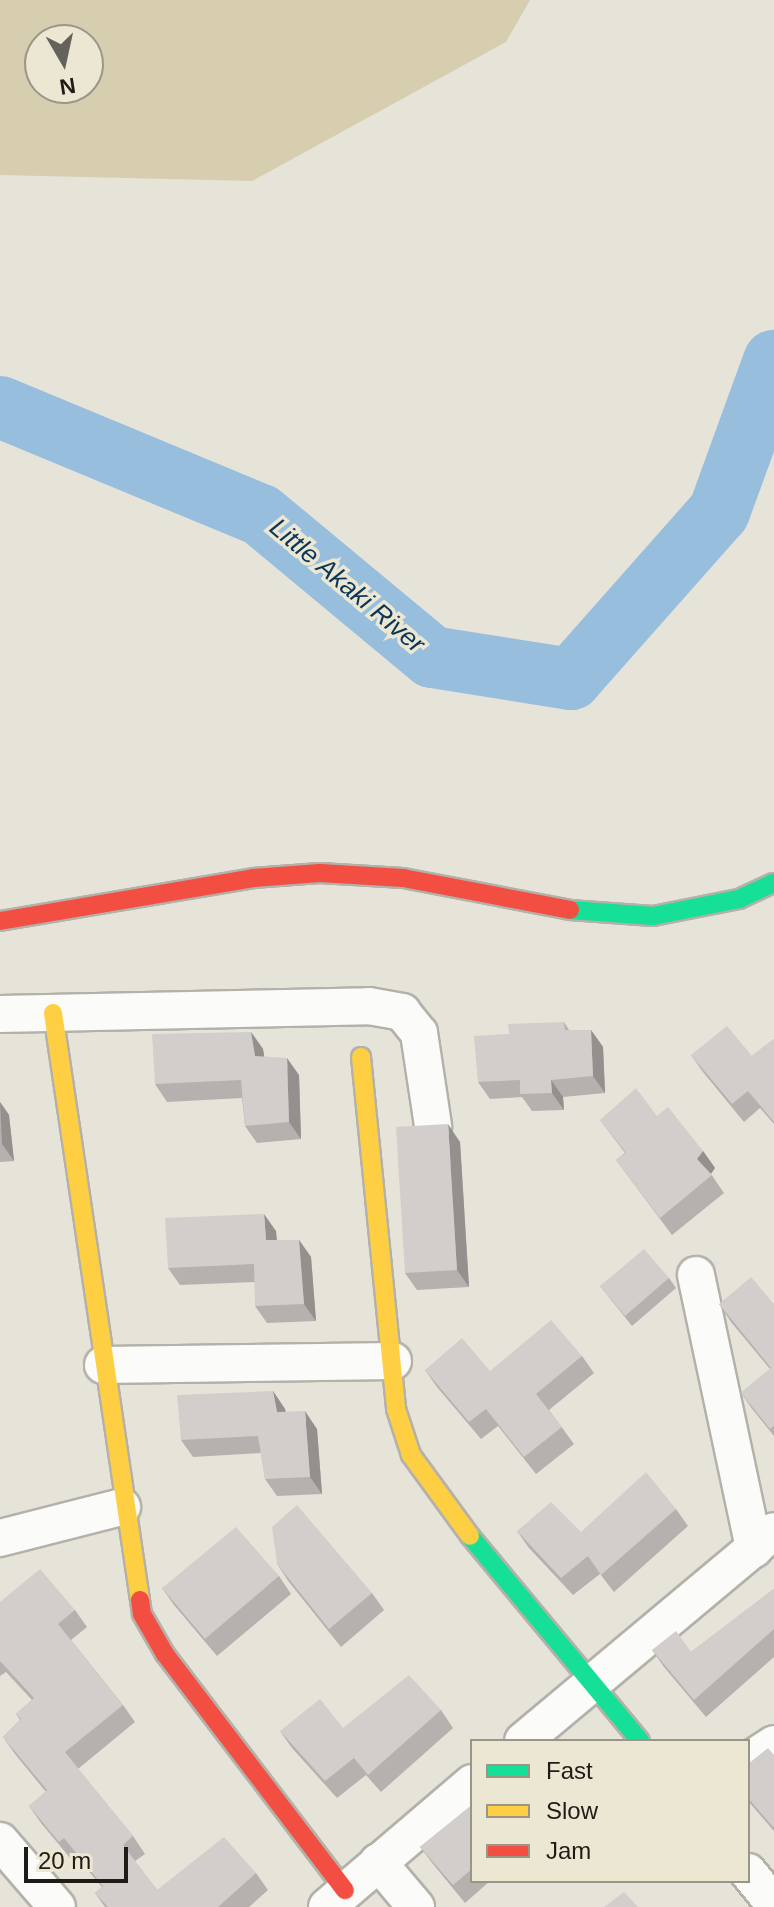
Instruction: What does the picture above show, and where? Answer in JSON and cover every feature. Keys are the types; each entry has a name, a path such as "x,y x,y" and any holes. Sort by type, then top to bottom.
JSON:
{"street":[{"path":"0,921 253,878 320,873 403,878 535,907 653,916 739,899 774,883"},
{"path":"0,1014 369,1006 402,1012 419,1033 433,1126"},
{"path":"53,1013 122,1507 142,1614 165,1654 336,1898 470,1785"},
{"path":"361,1057 396,1409 411,1455 441,1501 638,1739"},
{"path":"525,1739 764,1540 696,1275"},
{"path":"103,1365 393,1361"},
{"path":"0,1538 122,1507"},
{"path":"750,1760 774,1744"},
{"path":"0,1841 57,1907"},
{"path":"378,1862 416,1907"},
{"path":"750,1874 774,1904"}],"shaded area":[{"path":"0,0 530,0 506,42 252,181 0,175"}],"building":[{"path":"564,1022 565,1030 591,1030 593,1076 551,1080 552,1093 520,1094 520,1080 478,1082 474,1036 509,1034 508,1024"},
{"path":"727,1026 752,1056 774,1039 774,1122 748,1091 732,1104 691,1055"},
{"path":"251,1032 255,1056 287,1058 289,1122 245,1126 241,1080 155,1084 152,1034"},
{"path":"636,1088 657,1116 668,1107 703,1151 697,1159 712,1175 660,1218 616,1160 626,1153 600,1120"},
{"path":"448,1124 457,1270 405,1273 396,1127"},
{"path":"264,1214 266,1240 299,1240 304,1304 255,1306 254,1264 168,1268 165,1218"},
{"path":"644,1249 669,1278 625,1316 600,1286"},
{"path":"751,1277 774,1304 774,1426 770,1429 741,1393 771,1368 719,1304"},
{"path":"551,1320 582,1356 536,1394 562,1427 524,1457 486,1409 469,1422 425,1370 462,1338 490,1371"},
{"path":"273,1391 277,1412 305,1411 310,1477 265,1479 258,1436 181,1440 177,1395"},
{"path":"646,1472 676,1509 601,1575 588,1556 561,1578 517,1531 551,1502 581,1532"},
{"path":"297,1505 372,1593 329,1629 277,1564 272,1527"},
{"path":"236,1527 279,1576 205,1639 162,1588"},
{"path":"40,1569 75,1610 58,1624 123,1705 65,1752 133,1836 123,1845 157,1890 224,1837 256,1873 218,1907 108,1907 95,1893 103,1886 64,1838 59,1842 29,1806 47,1790 3,1737 21,1719 16,1714 34,1698 0,1661 0,1602"},
{"path":"774,1589 774,1629 694,1700 652,1650 676,1631 691,1652"},
{"path":"409,1675 441,1710 368,1775 354,1758 325,1781 280,1731 320,1699 343,1728"},
{"path":"768,1748 774,1755 773,1827 750,1800 750,1762"},
{"path":"470,1807 470,1871 453,1885 420,1847"},
{"path":"624,1892 638,1907 604,1907"}],"waterway":[{"name":"Little Akaki River","path":"0,407 261,515 432,657 571,679 719,512 774,361"}],"traffic: fast":[{"path":"570,910 653,916 739,899 774,883"},
{"path":"470,1536 638,1739"}],"traffic: slow":[{"path":"53,1013 140,1600"},
{"path":"361,1057 396,1409 411,1455 470,1536"}],"traffic: jam":[{"path":"0,921 253,878 320,873 403,878 570,910"},
{"path":"140,1600 142,1614 165,1654 345,1890"}]}
